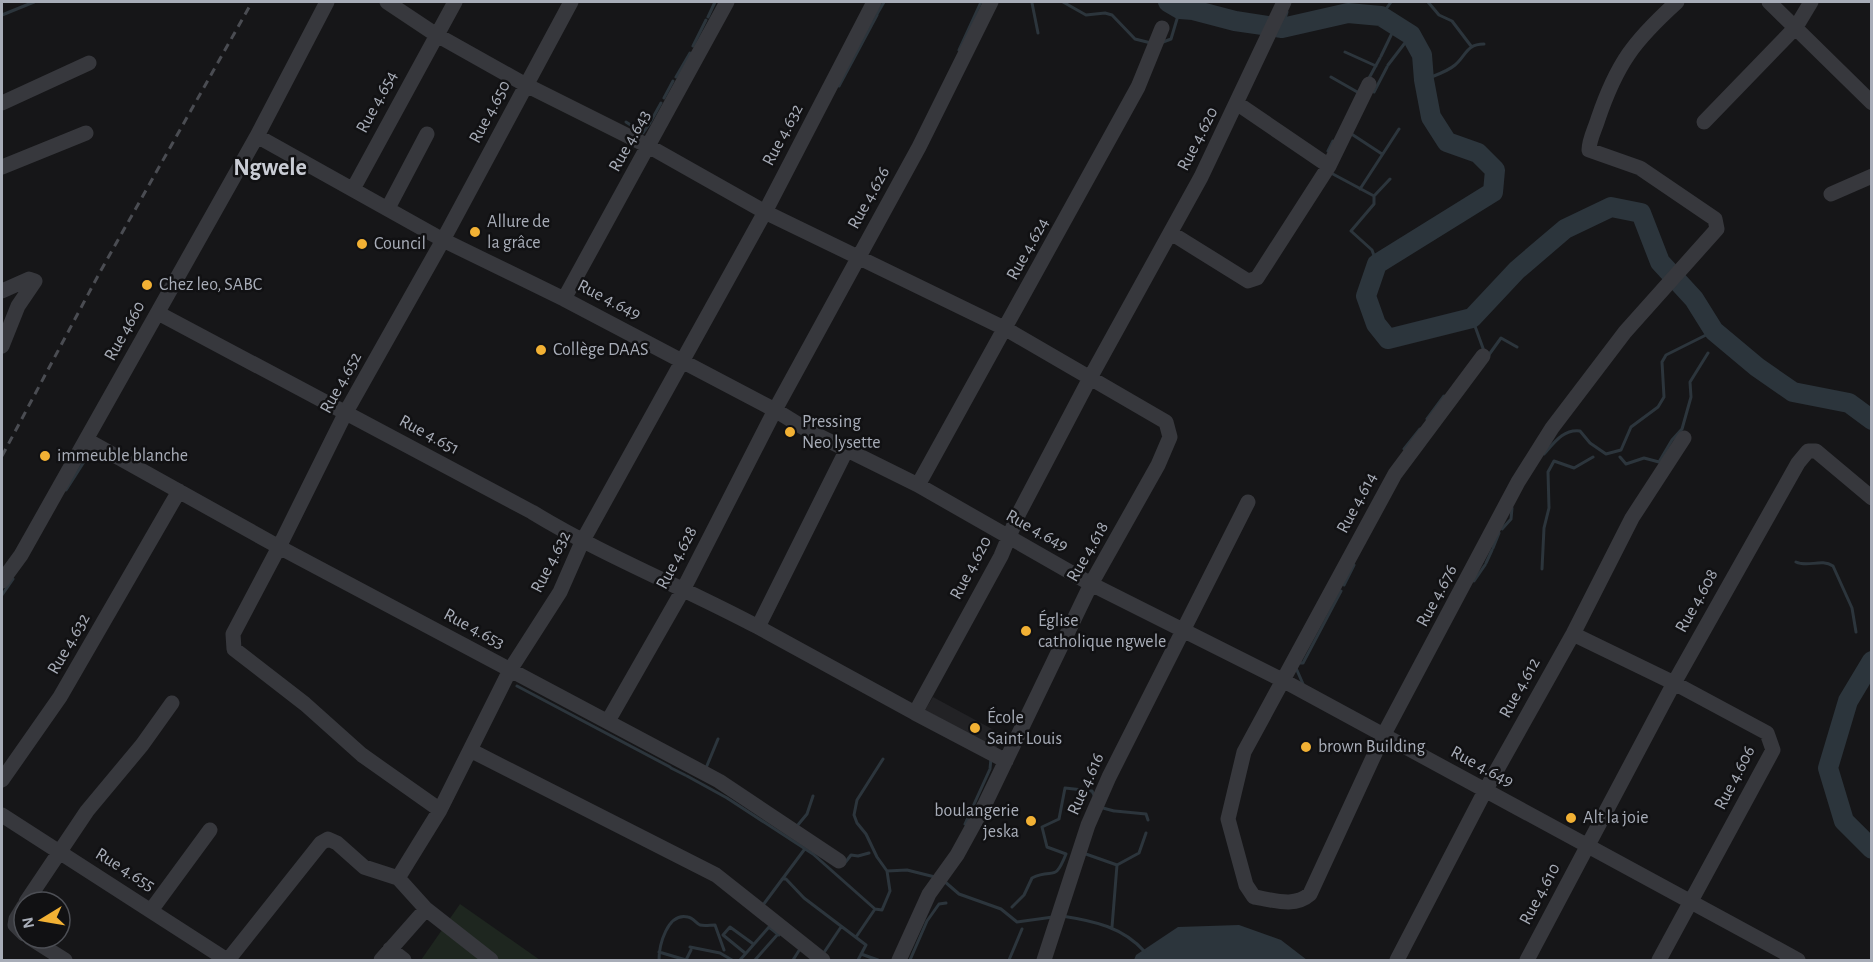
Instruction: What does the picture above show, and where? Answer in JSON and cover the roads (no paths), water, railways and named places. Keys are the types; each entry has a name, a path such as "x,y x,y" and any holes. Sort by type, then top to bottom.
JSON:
{"street":[{"name":"Rue 4660","path":"2,581 21,555 87,440 257,136 327,2"},
{"name":"Rue 4.618","path":"387,2 435,34 526,85 650,147 765,212 1006,329 1166,422 1170,437 1158,465 1091,584 1006,761 957,855 929,894 899,960"},
{"name":"Rue 4.654","path":"353,189 435,34 455,2"},
{"name":"Rue 4.650","path":"443,240 571,2"},
{"name":"Rue 4.643","path":"564,298 650,147 727,2"},
{"name":"Rue 4.632","path":"398,878 440,810 510,670 560,592 582,543 765,212 874,2"},
{"name":"Rue 4.626","path":"775,410 919,147 991,2"},
{"name":"Rue 4.620","path":"915,713 1001,556 1090,378 1171,233 1238,104 1284,2"},
{"name":"Rue 4.676","path":"1284,681 1244,752 1229,806 1229,829 1246,885 1254,897 1293,903 1302,901 1310,894 1383,736 1518,482 1552,428 1668,282 1717,229 1715,219 1640,168 1589,150 1604,101 1621,61 1643,32 1677,2"},
{"path":"1769,2 1872,103"},
{"path":"1704,122 1796,27 1811,2"},
{"name":"Rue 4.624","path":"918,484 1006,329 1138,87 1162,28"},
{"path":"2,103 89,63"},
{"path":"1171,233 1248,281 1253,281 1296,220 1329,166 1369,84"},
{"path":"1238,104 1329,166"},
{"path":"2,167 86,133"},
{"path":"388,208 427,134"},
{"name":"Rue 4.649","path":"257,136 443,240 564,298 775,410 809,431 918,484 1091,584 1284,681 1588,845 1689,900 1771,954 1798,960"},
{"path":"1831,194 1872,176"},
{"name":"Rue 4.652","path":"279,547 346,412 443,240"},
{"path":"2,291 29,279 35,282 18,306 2,346"},
{"name":"Rue 4.651","path":"158,313 532,512 582,543 684,588 758,627"},
{"name":"Rue 4.614","path":"1284,681 1395,474 1483,356"},
{"name":"Rue 4.628","path":"608,721 684,588 775,410"},
{"name":"Rue 4.612","path":"1397,960 1485,791 1573,634 1632,518 1684,438"},
{"name":"Rue 4.653","path":"87,440 279,547 719,781 838,861"},
{"path":"847,449 758,627 1006,761"},
{"name":"Rue 4.608","path":"1588,845 1674,683 1780,492 1808,451 1816,451 1872,498"},
{"name":"Rue 4.632","path":"2,780 60,697 179,491"},
{"name":"Rue 4.616","path":"1044,960 1088,825 1248,502"},
{"path":"279,547 233,634 234,649 304,704 362,755 440,810"},
{"name":"Rue 4.606","path":"1573,634 1674,683 1767,733 1772,740 1773,750 1726,840 1689,900 1659,960"},
{"path":"34,890 87,811 142,745 172,703"},
{"path":"470,750 716,875 823,960"},
{"name":"Rue 4.655","path":"2,814 228,960"},
{"path":"152,909 210,830"},
{"path":"228,960 321,843 328,839 337,843 364,867 398,878 426,909 490,960"},
{"name":"Rue 4.610","path":"1527,960 1588,845"},
{"path":"405,960 386,955 426,909"},
{"path":"49,950 65,960"}],"waterway":[{"path":"2,15 34,2"},
{"path":"708,17 715,2"},
{"path":"877,14 884,2"},
{"path":"959,50 981,2"},
{"path":"1063,2 1086,15 1105,13 1112,15 1135,39 1151,43"},
{"path":"1168,2 1180,9 1282,28 1348,13 1381,16 1411,35 1422,55 1431,117 1447,142 1478,153 1495,170 1493,192 1377,264 1366,296 1376,324 1388,339 1472,318 1517,270 1565,229 1611,207 1641,213 1660,262 1694,299 1714,331 1757,367 1793,392 1849,403 1872,420"},
{"path":"1381,16 1391,2"},
{"path":"1428,2 1439,15 1452,21 1471,46"},
{"path":"1032,3 1038,33"},
{"path":"1163,42 1171,39 1180,9"},
{"path":"1282,28 1287,12"},
{"path":"839,86 877,15"},
{"path":"693,46 706,20"},
{"path":"1381,56 1396,25"},
{"path":"1388,65 1411,35"},
{"path":"1424,80 1452,67 1473,46 1484,44"},
{"path":"1345,52 1376,66"},
{"path":"676,77 690,53"},
{"path":"1368,80 1380,58"},
{"path":"1374,92 1387,67"},
{"path":"1331,77 1359,93"},
{"path":"664,98 673,81"},
{"path":"651,121 661,103"},
{"path":"626,122 643,133 650,123"},
{"path":"1360,189 1399,129"},
{"path":"1350,133 1382,154"},
{"path":"1328,151 1333,141"},
{"path":"1331,173 1374,196"},
{"path":"1377,264 1372,250 1351,231 1374,204 1374,196 1390,179"},
{"path":"1472,318 1484,351"},
{"path":"1544,454 1564,434 1574,431 1580,431 1590,443 1606,454 1621,450 1631,427 1658,407 1664,397 1662,362 1666,355 1714,331"},
{"path":"1488,356 1501,338 1517,347"},
{"path":"1620,457 1626,464 1644,458 1659,462 1672,440 1682,429 1691,397 1690,382 1708,353"},
{"path":"1427,419 1444,396"},
{"path":"1404,449 1420,429"},
{"path":"66,490 89,454 94,450"},
{"path":"1542,569 1544,528 1549,508 1548,472 1554,461 1574,468 1593,457"},
{"path":"1502,529 1511,519 1512,508"},
{"path":"1493,548 1499,533"},
{"path":"1486,563 1492,550"},
{"path":"1796,562 1801,564 1824,563 1833,566 1852,608 1856,632"},
{"path":"1344,585 1354,565"},
{"path":"1474,581 1485,565"},
{"path":"2,595 13,579"},
{"path":"1299,663 1303,663 1341,591"},
{"path":"1872,661 1848,701 1828,768 1844,821 1872,849"},
{"path":"1296,668 1303,684"},
{"path":"517,686 670,767"},
{"path":"706,768 718,739"},
{"path":"965,824 990,769 991,758"},
{"path":"687,776 727,798 813,854 875,909 882,910 890,891 887,871 854,815 857,800 883,759"},
{"path":"671,768 685,775"},
{"path":"1012,907 1024,895 1032,878 1056,872 1062,863 1066,854 1047,847 1042,827 1059,819 1065,788 1092,791 1094,795"},
{"path":"797,826 807,814 813,796"},
{"path":"1103,808 1114,811"},
{"path":"1115,811 1146,814 1148,820"},
{"path":"1083,853 1117,865 1139,853 1146,833"},
{"path":"763,905 804,850"},
{"path":"844,864 851,855 869,853"},
{"path":"1112,927 1117,865"},
{"path":"887,871 907,870 935,877"},
{"path":"782,879 786,879 804,898 866,945 858,960"},
{"path":"944,881 959,894 1001,909 1017,922 1053,917"},
{"path":"910,960 927,921 939,904 946,903"},
{"path":"856,937 875,909"},
{"path":"1062,916 1107,926 1136,943 1145,952"},
{"path":"659,960 666,931 675,920 681,917 690,918 700,925 715,925 724,950"},
{"path":"745,953 723,935 730,927 752,943"},
{"path":"740,960 769,927 779,935"},
{"path":"823,954 841,927"},
{"path":"1009,960 1022,929"},
{"path":"755,960 778,934"},
{"path":"690,947 720,953 732,960"},
{"path":"793,960 800,949"},
{"path":"686,960 691,950"},
{"path":"659,952 686,960"},
{"path":"861,954 878,960"}],"railway":[{"path":"2,456 100,272 252,2"}],"place":[{"name":"Allure de la grâce","path":"475,232"},
{"name":"Council","path":"362,244"},
{"name":"Chez leo, SABC","path":"147,285"},
{"name":"Collège DAAS","path":"541,350"},
{"name":"Pressing Neo lysette","path":"790,432"},
{"name":"immeuble blanche","path":"45,456"},
{"name":"Église catholique ngwele","path":"1026,631"},
{"name":"École Saint Louis","path":"975,728"},
{"name":"brown Building","path":"1306,747"},
{"name":"Alt la joie","path":"1571,818"},
{"name":"boulangerie jeska","path":"1031,821"}],"district":[{"name":"Ngwele","path":"270,168"}]}
